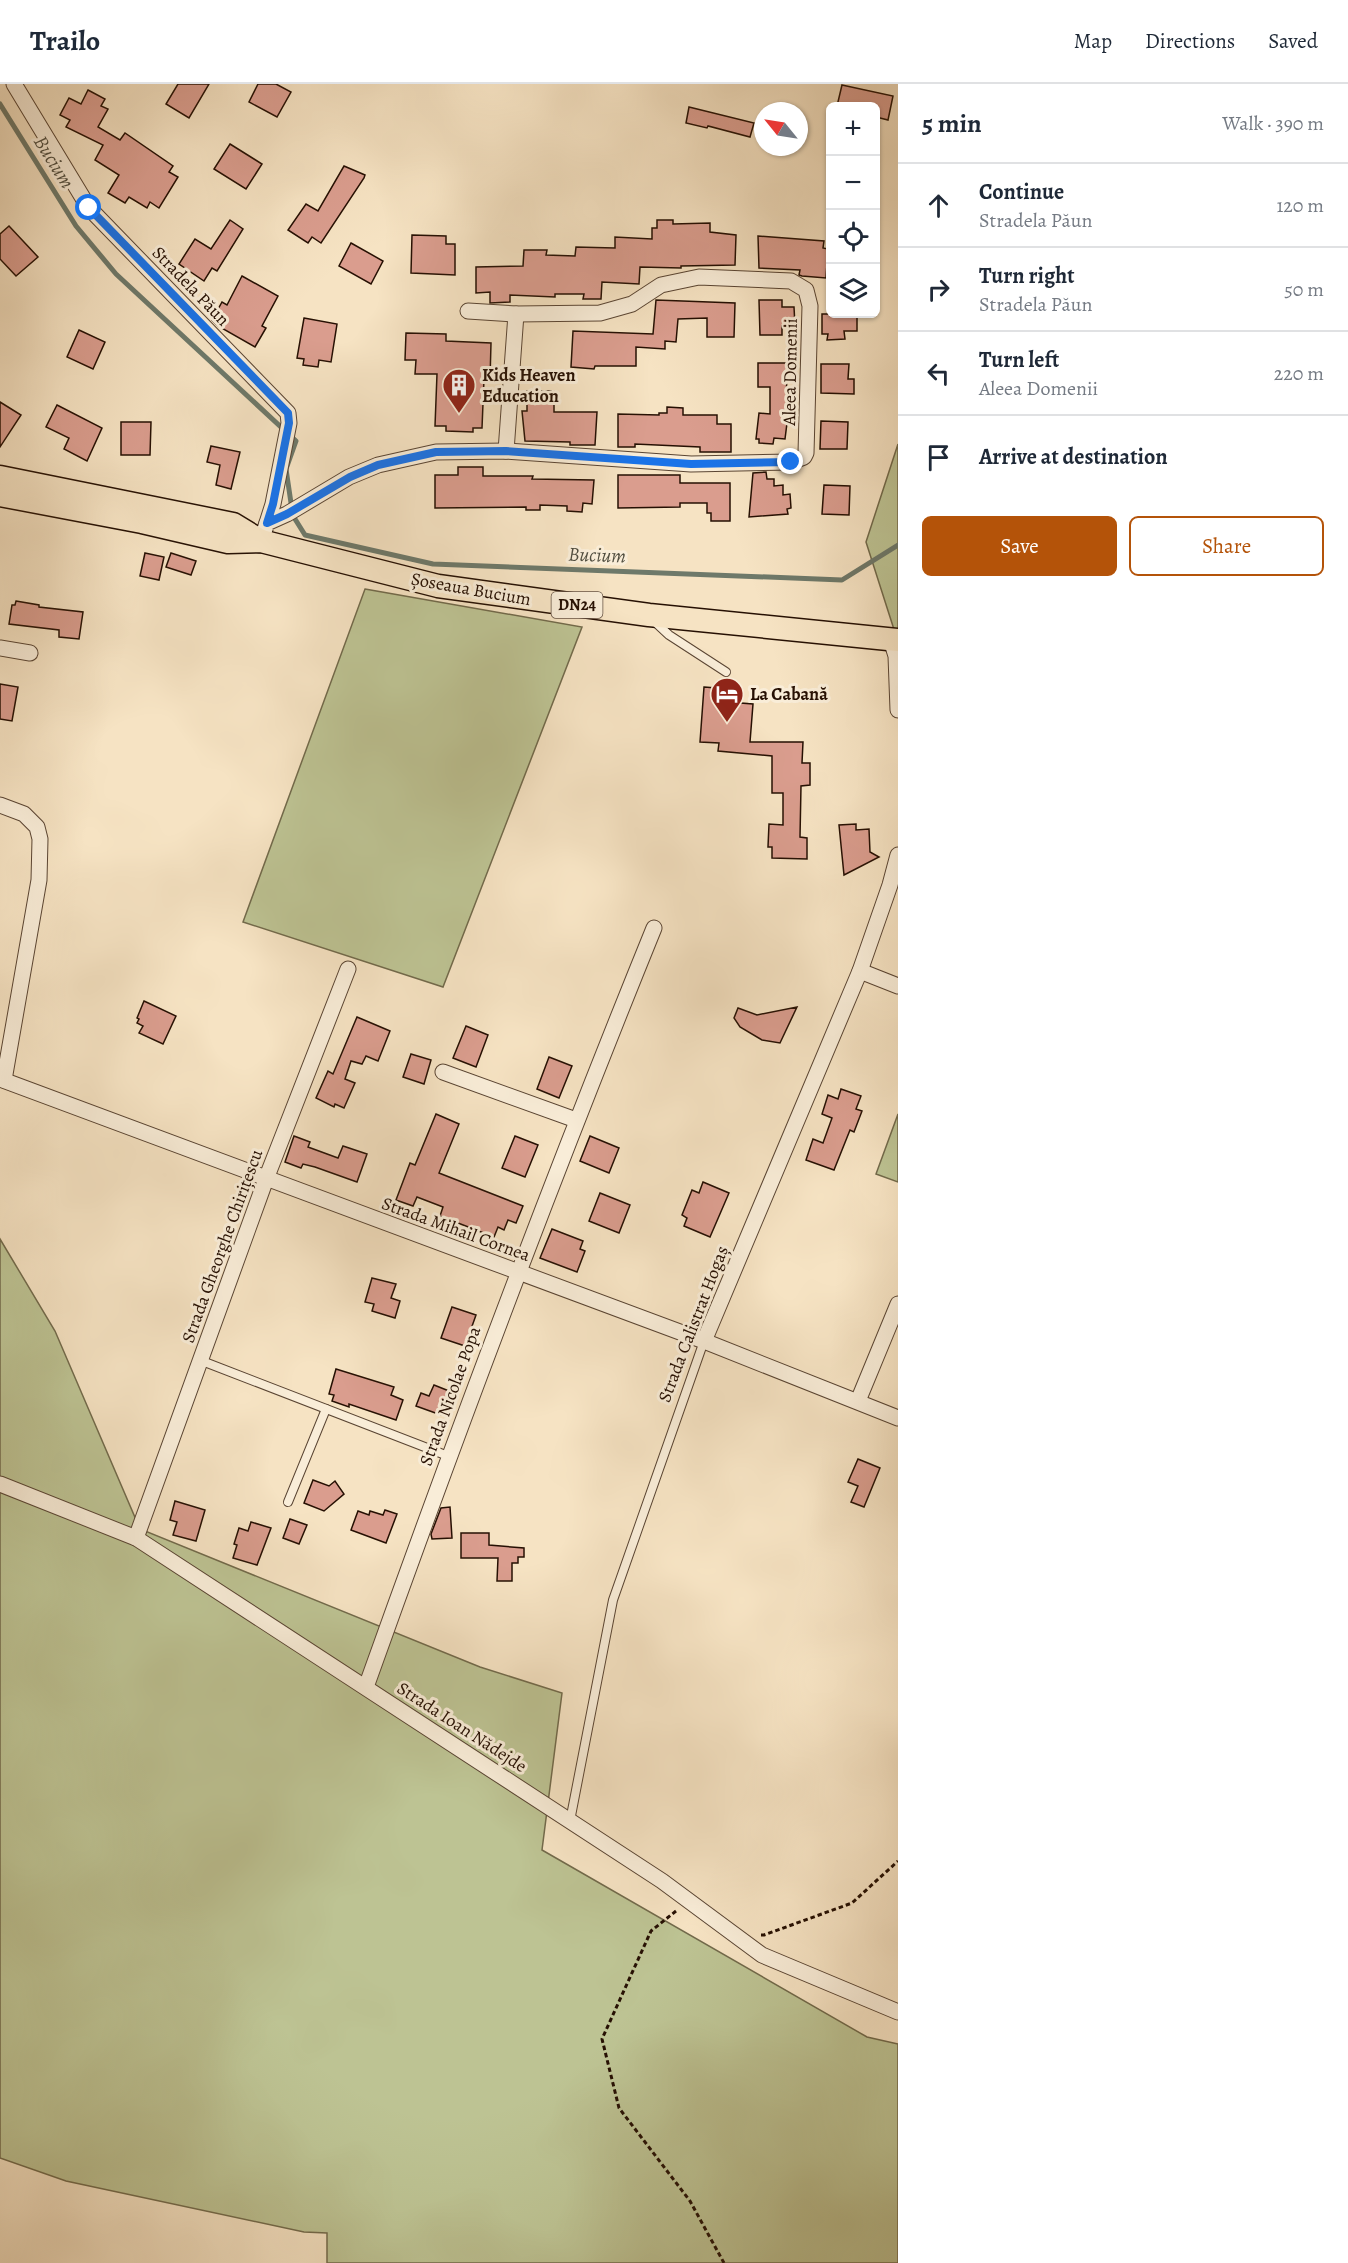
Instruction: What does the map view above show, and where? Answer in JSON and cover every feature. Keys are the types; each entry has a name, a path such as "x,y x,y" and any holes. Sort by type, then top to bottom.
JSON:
{"main road":[{"name":"Șoseaua Bucium","path":"0,477 233,524 438,586 649,615 895,640"},
{"name":"Șoseaua Bucium","path":"0,495 142,522 228,542 264,532"}],"street":[{"name":"Stradela Păun","path":"14,84 89,208 288,413 289,423 273,504 264,532"},
{"name":"Aleea Domenii","path":"264,532 287,514 350,477 378,465 436,452 506,451 691,464 791,462 804,457 808,447 810,306 806,290 791,281 693,278 661,285 632,304 600,313 516,314 468,311"},
{"path":"506,451 516,314"},
{"path":"895,640 898,710"},
{"path":"0,648 30,653"},
{"path":"0,805 24,814 37,827 40,839 39,880 2,1080"},
{"name":"Strada Calistrat Hogaș","path":"704,1341 860,971 898,855"},
{"name":"Strada Nicolae Popa","path":"366,1687 448,1455 517,1272 654,928"},
{"name":"Strada Gheorghe Chirițescu","path":"136,1538 267,1179 348,969"},
{"path":"860,971 898,986"},
{"path":"443,1072 576,1120"},
{"name":"Strada Mihail Cornea","path":"2,1080 704,1341 898,1418"},
{"path":"858,1401 898,1304"},
{"name":"Strada Ioan Nădejde","path":"0,1484 136,1538 662,1881 762,1955 898,2012"}],"lane":[{"path":"649,615 669,636 726,672"},
{"name":"Strada Calistrat Hogaș","path":"570,1821 614,1600 704,1341"},
{"path":"202,1361 448,1455"},
{"path":"288,1502 326,1409"}],"path":[{"path":"727,1927 764,1935 852,1903 898,1861"},
{"path":"690,1903 672,1913 651,1931 602,2039 619,2108 690,2200 724,2263"}],"green space":[{"path":"898,444 898,642 866,542"},
{"path":"365,589 582,627 443,987 243,922"},
{"path":"898,1114 898,1182 876,1174"},
{"path":"0,1239 55,1331 140,1529 480,1667 562,1693 542,1850 867,2037 898,2044 898,2263 327,2263 327,2233 304,2232 66,2181 0,2158"}],"building":[{"path":"178,84 209,84 189,118 166,104"},
{"path":"258,84 276,84 291,92 277,117 249,102"},
{"path":"842,85 893,96 888,120 880,118 880,102 838,102"},
{"path":"88,90 105,99 101,106 108,109 98,127 120,140 125,133 173,166 169,172 178,177 159,208 150,202 147,208 129,197 125,203 108,193 119,175 95,160 103,145 66,127 70,120 60,115 69,98 81,104"},
{"path":"689,107 754,123 750,137 686,123"},
{"path":"230,144 262,164 246,189 214,169"},
{"path":"344,166 365,175 321,243 312,237 308,243 288,230 306,204 318,211"},
{"path":"230,220 243,229 217,271 212,268 204,281 179,264 195,239 211,249"},
{"path":"657,220 673,220 673,224 710,223 710,232 736,235 735,265 681,266 681,268 640,267 639,284 602,282 601,299 583,299 584,294 555,294 555,297 510,295 510,302 490,303 490,292 476,293 476,267 523,266 524,250 547,250 546,255 575,256 576,247 615,248 615,237 652,239 652,228 657,228"},
{"path":"9,226 38,257 16,276 0,259 0,234"},
{"path":"412,235 446,236 446,244 455,244 455,275 411,273"},
{"path":"758,236 824,241 826,278 802,276 799,275 800,270 759,268"},
{"path":"351,243 383,261 371,284 339,266"},
{"path":"242,276 278,296 262,326 266,328 255,347 218,326 212,320 222,302 227,305"},
{"path":"656,300 735,303 734,337 707,337 707,318 678,319 676,342 665,341 665,349 636,347 636,366 595,366 594,369 571,367 573,331 653,334"},
{"path":"759,300 782,300 782,307 794,307 795,326 782,326 782,335 760,335"},
{"path":"822,314 826,314 826,318 857,318 857,331 844,331 845,339 827,340 828,334 822,334"},
{"path":"304,318 337,324 331,362 319,360 318,367 303,365 304,359 297,358"},
{"path":"79,330 105,342 93,369 67,357"},
{"path":"406,333 446,334 446,341 491,343 490,379 484,379 482,428 473,428 473,432 446,431 446,426 435,426 437,374 415,374 416,360 405,360"},
{"path":"758,363 787,363 786,415 788,415 785,439 774,438 773,444 759,443 759,439 756,439 759,413 770,414 770,387 758,387"},
{"path":"821,364 849,364 848,379 854,379 854,394 821,393"},
{"path":"527,391 554,391 554,412 597,412 595,445 525,441 522,411 527,411"},
{"path":"0,402 21,415 0,447"},
{"path":"57,405 102,428 87,461 64,449 69,438 46,427"},
{"path":"667,407 683,408 683,415 717,415 717,424 731,424 731,452 700,452 700,447 635,444 635,447 618,447 618,414 659,415 659,413 667,413"},
{"path":"821,421 848,422 847,449 820,449"},
{"path":"121,422 151,422 150,455 121,455"},
{"path":"211,446 240,452 231,489 216,485 220,465 207,462"},
{"path":"458,467 483,467 483,476 533,476 532,479 594,480 592,504 583,503 582,512 567,511 567,506 540,505 540,510 526,510 526,507 435,508 435,475 458,475"},
{"path":"766,472 767,479 774,479 774,486 783,485 783,495 790,494 791,508 787,509 788,514 749,517 753,473"},
{"path":"618,475 680,475 680,483 730,483 730,521 711,521 711,513 707,513 707,503 680,503 680,507 618,508"},
{"path":"824,485 850,486 849,515 822,514"},
{"path":"145,553 164,557 159,580 140,576"},
{"path":"171,553 196,561 191,575 166,567"},
{"path":"16,601 39,605 39,607 83,612 79,639 59,637 59,630 9,624 12,605 15,605"},
{"path":"0,684 18,687 12,721 0,719"},
{"path":"704,687 729,689 728,702 753,704 750,742 803,742 802,763 810,763 810,785 801,786 800,837 807,838 807,859 772,858 772,847 768,847 769,824 783,825 783,793 772,793 772,756 718,751 719,743 700,742"},
{"path":"856,824 856,830 869,829 870,852 879,857 844,875 839,825"},
{"path":"144,1001 176,1016 163,1044 139,1033 143,1026 137,1023 139,1019 137,1018"},
{"path":"797,1007 780,1043 762,1040 740,1027 734,1018 738,1008 757,1015"},
{"path":"357,1017 390,1031 378,1061 366,1056 362,1064 351,1061 345,1079 355,1083 344,1108 335,1104 334,1107 316,1098 328,1071 333,1074"},
{"path":"466,1026 488,1035 476,1067 453,1058"},
{"path":"411,1054 431,1060 424,1084 403,1077"},
{"path":"549,1057 572,1066 559,1098 537,1089"},
{"path":"841,1089 861,1096 856,1109 862,1111 854,1132 850,1130 834,1170 806,1160 813,1139 823,1143 832,1118 822,1114 828,1095 838,1099"},
{"path":"436,1114 459,1124 439,1173 523,1206 516,1223 508,1220 504,1230 498,1227 494,1237 440,1216 443,1207 417,1197 413,1206 396,1200 410,1163 415,1165"},
{"path":"294,1136 310,1142 308,1147 338,1158 343,1146 367,1154 357,1182 315,1167 303,1164 301,1168 285,1162"},
{"path":"515,1136 538,1145 525,1177 502,1168"},
{"path":"590,1136 619,1148 609,1173 580,1161"},
{"path":"703,1182 729,1193 710,1237 684,1226 687,1218 682,1215 692,1190 699,1193"},
{"path":"600,1193 630,1205 619,1233 589,1221"},
{"path":"552,1229 583,1241 580,1249 585,1251 577,1272 540,1258"},
{"path":"372,1278 396,1284 391,1298 400,1301 395,1318 372,1311 374,1304 365,1302"},
{"path":"452,1307 476,1315 465,1346 441,1338"},
{"path":"336,1369 394,1387 391,1395 403,1400 396,1420 349,1404 349,1407 332,1401 334,1395 329,1394"},
{"path":"434,1385 449,1391 441,1415 416,1406 421,1393 429,1396"},
{"path":"858,1459 880,1468 864,1507 851,1502 858,1486 848,1482"},
{"path":"313,1480 329,1486 335,1481 344,1494 324,1511 304,1503"},
{"path":"175,1501 205,1510 196,1541 173,1535 177,1522 170,1520"},
{"path":"450,1507 452,1538 432,1539 431,1534 441,1508"},
{"path":"385,1510 397,1514 386,1543 351,1530 358,1511 369,1515 370,1511 383,1515"},
{"path":"290,1519 307,1525 299,1544 283,1538"},
{"path":"251,1522 271,1528 257,1565 233,1558 239,1528 248,1531"},
{"path":"461,1533 489,1533 489,1545 524,1548 524,1557 518,1557 518,1563 512,1563 512,1581 497,1581 498,1558 461,1558"}],"waterway":[{"name":"Bucium","path":"0,104 76,226 116,274 296,441 286,469 291,503"},
{"name":"Bucium","path":"295,519 305,535 433,564 842,580 898,545"}],"place":[{"name":"Kids Heaven Education","path":"459,414"},
{"name":"La Cabană","path":"727,723"}],"route":[{"path":"89,208 288,413 289,423 267,523 287,514 350,477 378,465 436,452 506,451 691,464 791,462"}]}
